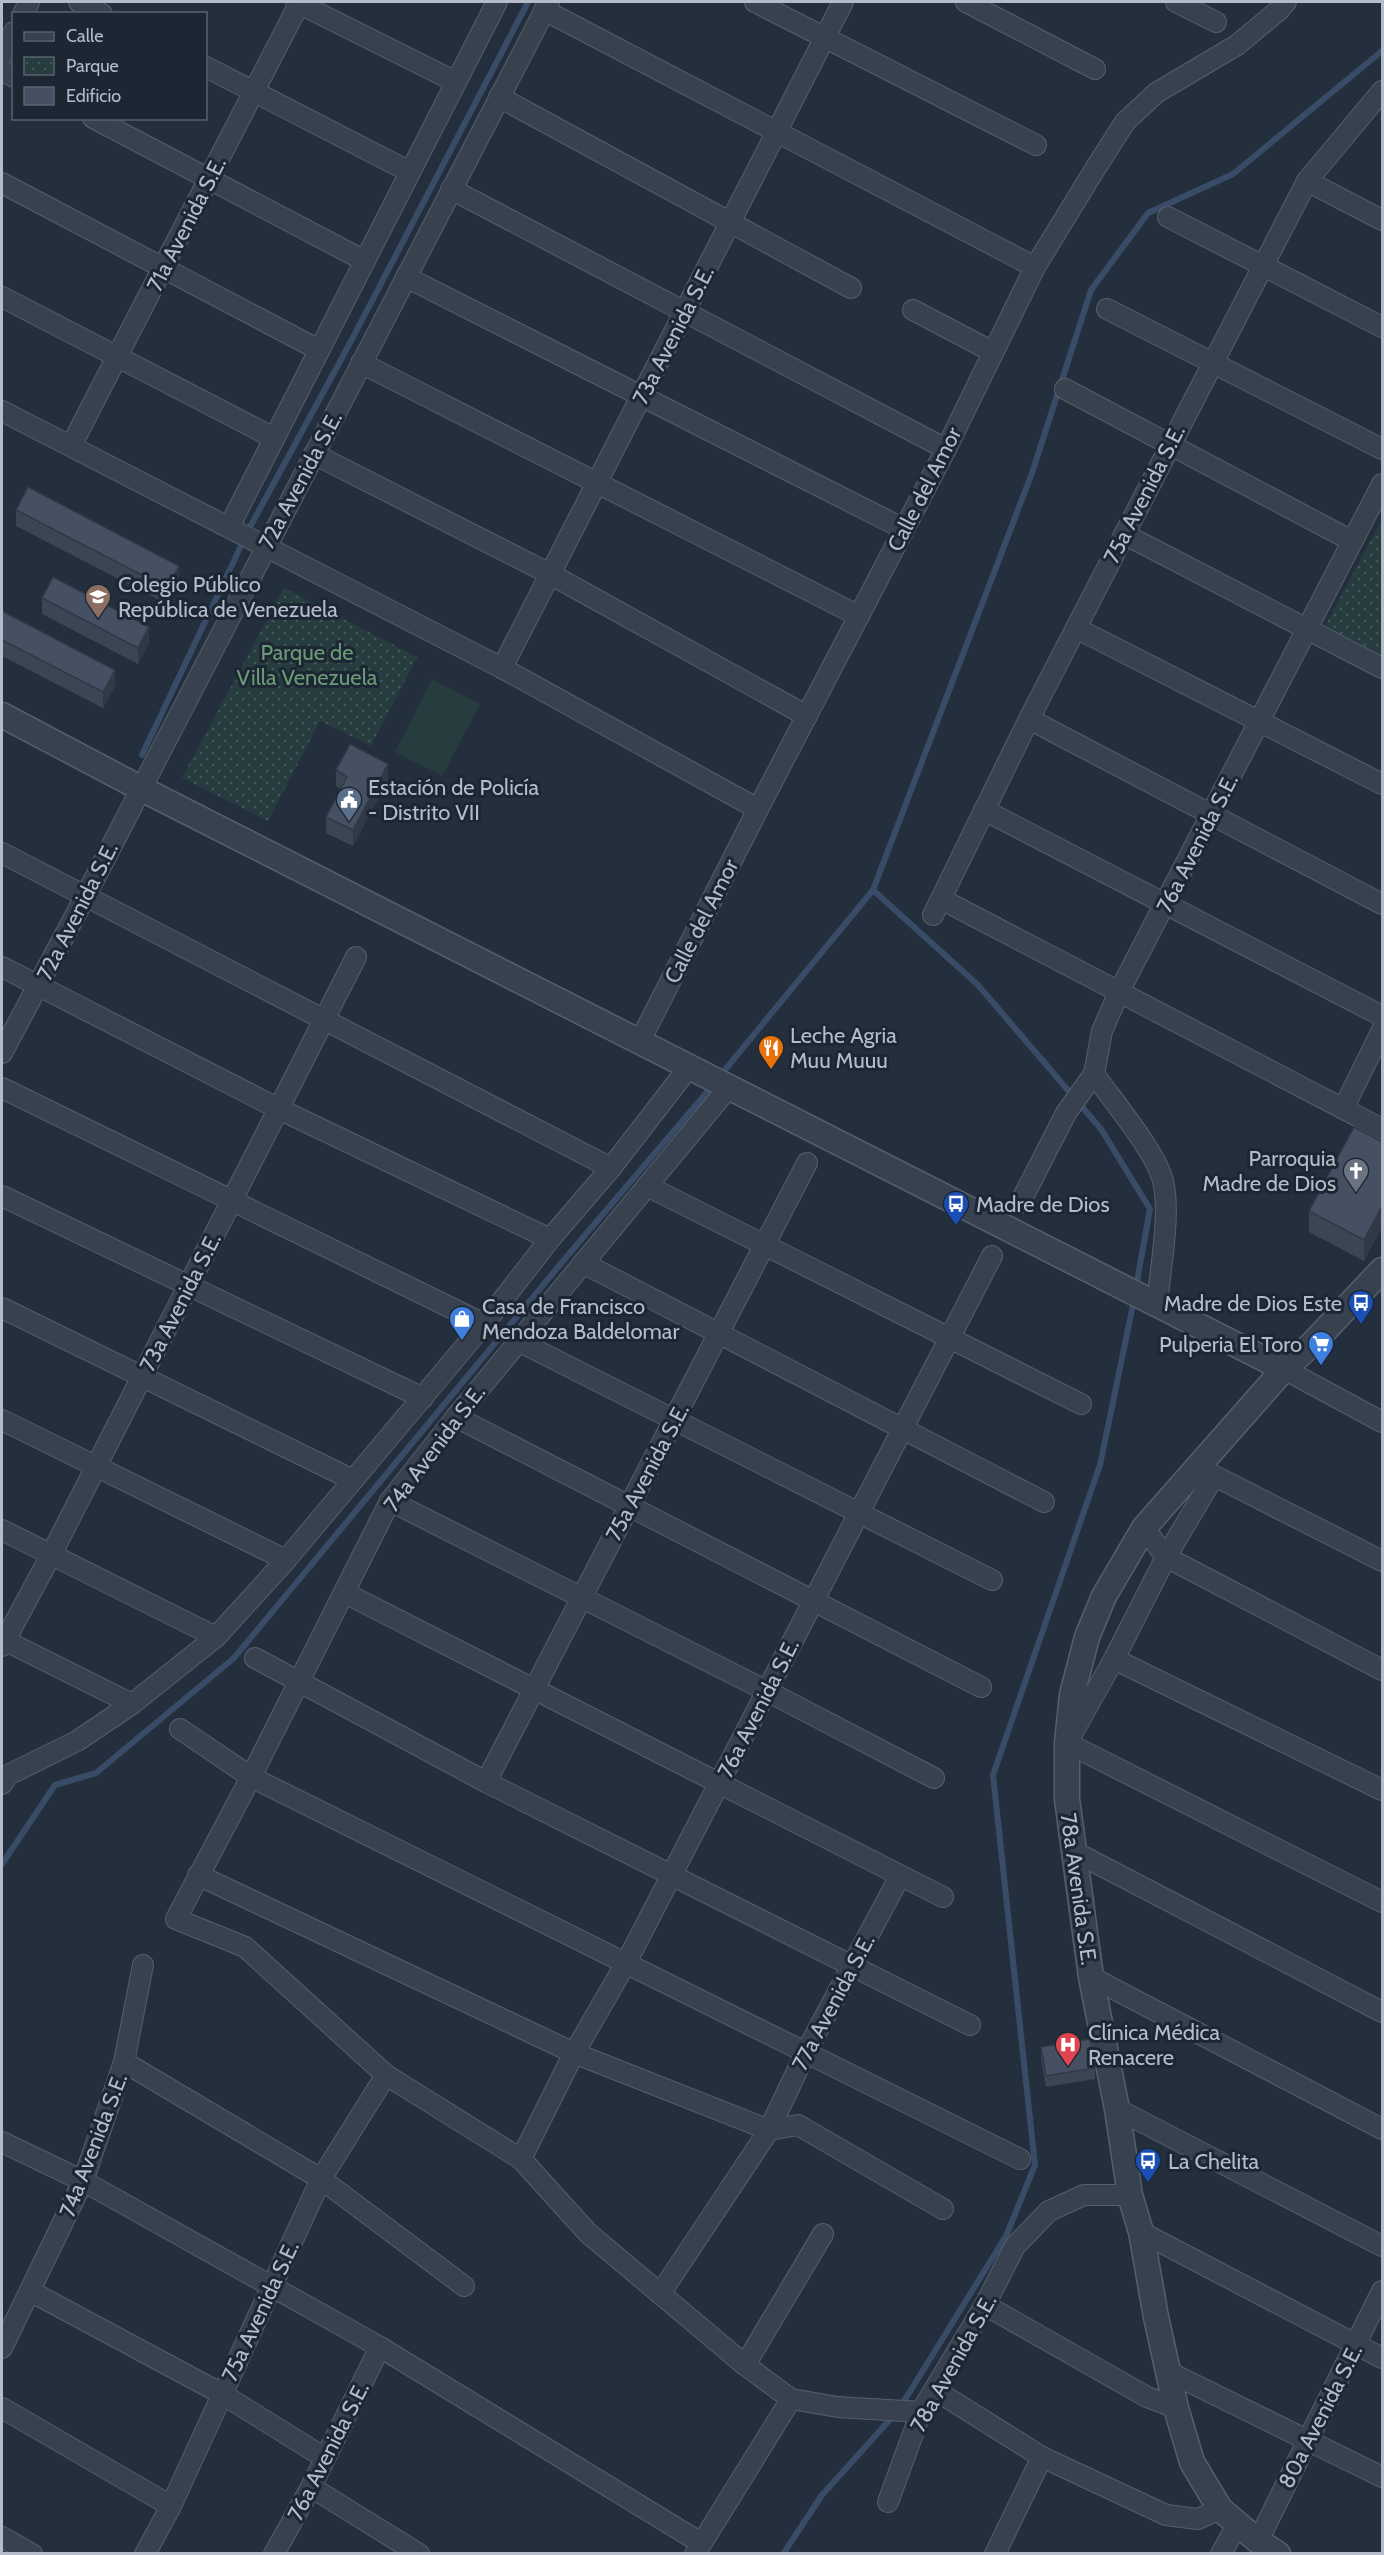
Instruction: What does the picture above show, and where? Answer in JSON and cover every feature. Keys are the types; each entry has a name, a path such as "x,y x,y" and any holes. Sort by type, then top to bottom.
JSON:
{"street":[{"path":"79,2 98,12"},
{"path":"299,2 456,82"},
{"name":"71a Avenida S.E.","path":"71,446 299,2"},
{"name":"72a Avenida S.E.","path":"229,527 497,2"},
{"path":"755,2 1036,145"},
{"name":"73a Avenida S.E.","path":"502,668 843,2"},
{"path":"966,2 1095,69"},
{"path":"1176,2 1216,22"},
{"name":"Calle del Amor","path":"640,1041 946,449 1035,267 1125,123 1156,93 1237,45 1280,10 1286,2"},
{"path":"547,6 777,132 1035,267"},
{"name":"72a Avenida S.E.","path":"2,1053 547,6"},
{"path":"2,55 12,36"},
{"path":"207,68 410,172"},
{"path":"499,98 851,288"},
{"name":"75a Avenida S.E.","path":"1119,992 937,907 1029,719 1307,181 1380,99"},
{"path":"97,120 365,261"},
{"path":"1307,181 1383,220"},
{"path":"2,183 319,350"},
{"path":"451,189 946,449"},
{"path":"1168,216 1383,327"},
{"path":"406,278 904,529"},
{"path":"2,297 274,438"},
{"path":"1107,309 1383,449"},
{"path":"913,310 993,352"},
{"path":"361,363 859,616"},
{"path":"1065,389 1352,541"},
{"path":"2,411 502,668 758,809"},
{"path":"314,454 550,574 807,716"},
{"name":"76a Avenida S.E.","path":"1020,1203 1066,1113 1078,1093 1094,1074 1102,1031 1119,992 1306,628 1383,484"},
{"path":"1124,534 1383,668"},
{"path":"1076,628 1383,783"},
{"path":"2,715 140,788 1284,1369 1383,1422"},
{"path":"1029,719 1383,904"},
{"path":"984,810 1383,1016"},
{"path":"2,853 611,1168"},
{"name":"73a Avenida S.E.","path":"3,1642 51,1555 356,957"},
{"path":"2,967 279,1109 550,1239"},
{"path":"1119,992 1383,1129"},
{"path":"1344,1107 1383,1030"},
{"name":"74a Avenida S.E.","path":"4,1777 77,1741 132,1704 216,1637 286,1560 423,1398 550,1239 611,1168 689,1067"},
{"path":"1094,1074 1152,1157 1163,1180 1166,1202 1141,1297"},
{"name":"74a Avenida S.E.","path":"386,2075 245,1947 176,1919 251,1777 298,1680 345,1593 390,1502 518,1341 729,1087"},
{"path":"2,1088 484,1324"},
{"name":"75a Avenida S.E.","path":"486,1782 628,1506 766,1246 807,1163"},
{"path":"647,1186 1081,1404"},
{"path":"2,1196 423,1398"},
{"name":"76a Avenida S.E.","path":"521,2159 574,2053 626,1963 672,1875 992,1256"},
{"path":"583,1263 1044,1502"},
{"name":"78a Avenida S.E.","path":"888,2502 921,2412 985,2305 1016,2246 1049,2211 1084,2195 1130,2195 1117,2109 1091,1977 1067,1799 1066,1743 1072,1695 1088,1637 1104,1596 1144,1528 1206,1472 1284,1369 1312,1344 1383,1270"},
{"path":"2,1308 353,1480"},
{"path":"518,1341 992,1580"},
{"path":"456,1417 981,1687"},
{"path":"2,1420 286,1560"},
{"path":"1383,1561 1206,1472 1167,1557 1114,1659 1066,1743 1383,1902"},
{"path":"390,1502 767,1691 934,1778"},
{"path":"1144,1528 1167,1557 1383,1670"},
{"path":"2,1530 216,1637"},
{"path":"345,1593 943,1898"},
{"path":"3,1642 132,1704"},
{"path":"255,1658 486,1782 970,2025"},
{"path":"1114,1659 1383,1790"},
{"path":"180,1729 251,1777 1020,2159"},
{"path":"1073,1851 1383,2012"},
{"path":"198,1875 574,2053 769,2130 798,2126 943,2209"},
{"name":"77a Avenida S.E.","path":"660,2294 769,2130 806,2052 900,1876"},
{"name":"74a Avenida S.E.","path":"2,2348 83,2181 124,2062 143,1965"},
{"path":"1091,1977 1383,2129"},
{"path":"124,2062 321,2179 464,2286"},
{"path":"386,2075 521,2159 588,2233 745,2365 791,2399 838,2408 921,2412"},
{"name":"75a Avenida S.E.","path":"145,2553 171,2506 321,2179 386,2075"},
{"path":"1117,2109 1383,2246"},
{"path":"2,2142 83,2181 380,2347 698,2548 791,2399"},
{"path":"1130,2195 1141,2232 1156,2317 1176,2408 1192,2462 1229,2517 1268,2547"},
{"path":"1141,2232 1383,2358"},
{"path":"745,2365 823,2235"},
{"path":"30,2291 222,2394 325,2458"},
{"name":"80a Avenida S.E.","path":"1268,2547 1307,2438 1383,2291"},
{"path":"985,2305 1147,2397 1176,2408"},
{"name":"76a Avenida S.E.","path":"274,2553 311,2487 380,2347"},
{"path":"1169,2372 1383,2476"},
{"path":"935,2390 1042,2457 1166,2515 1198,2519 1229,2517"},
{"path":"2,2408 171,2506"},
{"path":"994,2553 1042,2457"},
{"path":"311,2487 419,2553"},
{"path":"1221,2553 1229,2517"},
{"path":"2,2537 32,2553"}],"green space":[{"path":"1382,519 1382,658 1324,628"},
{"name":"Parque de Villa Venezuela","path":"284,588 417,657 371,746 320,721 268,821 182,778"},
{"path":"432,679 480,704 442,776 395,752"}],"building":[{"path":"28,487 179,566 167,588 16,510"},
{"path":"53,577 149,627 138,648 42,598"},
{"path":"2,611 115,670 103,692 2,640"},
{"path":"350,744 388,764 353,830 326,817 347,777 336,770"},
{"name":"Parroquia Madre de Dios","path":"1354,1127 1383,1142 1383,1204 1364,1240 1309,1211"},
{"name":"Clínica Médica Renacere","path":"1090,2039 1095,2068 1046,2076 1041,2047"}],"waterway":[{"path":"250,527 350,343 528,2"},
{"path":"719,1077 873,890 1032,473 1091,290 1148,213 1233,174 1382,51"},
{"path":"142,755 240,548"},
{"path":"873,890 978,985 1101,1129 1150,1209 1136,1287"},
{"path":"2,1864 55,1785 96,1773 234,1658 563,1261 713,1085"},
{"path":"901,2406 1006,2236 1035,2165 993,1775 1100,1465 1134,1300"},
{"path":"783,2554 822,2495 895,2414"}],"place":[{"name":"Colegio Público República de Venezuela","path":"98,620"},
{"name":"Estación de Policía - Distrito VII","path":"349,823"},
{"name":"Leche Agria Muu Muuu","path":"771,1071"},
{"name":"Parroquia Madre de Dios","path":"1356,1194"},
{"name":"Madre de Dios","path":"956,1227"},
{"name":"Madre de Dios Este","path":"1361,1326"},
{"name":"Casa de Francisco Mendoza Baldelomar","path":"462,1342"},
{"name":"Pulperia El Toro","path":"1321,1367"},
{"name":"Clínica Médica Renacere","path":"1068,2068"},
{"name":"La Chelita","path":"1148,2184"}]}
